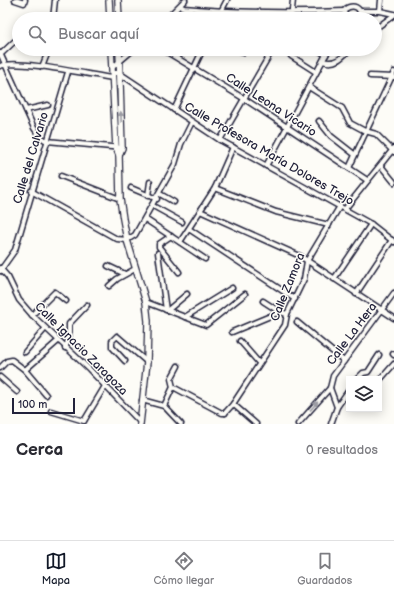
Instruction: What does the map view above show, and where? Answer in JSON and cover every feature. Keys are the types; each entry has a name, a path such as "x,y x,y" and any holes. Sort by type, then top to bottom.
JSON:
{"street":[{"path":"15,0 24,3 25,0"},
{"path":"54,12 55,0"},
{"path":"109,0 110,12"},
{"path":"118,0 119,12"},
{"path":"174,12 186,0"},
{"path":"180,6 184,8 221,12 227,0"},
{"path":"292,12 293,0"},
{"path":"380,11 382,0"},
{"path":"318,12 344,11 346,6 351,2 356,5 360,11 380,11 394,15"},
{"path":"382,24 394,15"},
{"path":"12,43 0,54 34,128 40,137 47,141 119,148"},
{"path":"42,67 46,56"},
{"path":"112,56 115,73 120,199 126,240 146,302 148,321 148,362 140,423"},
{"path":"115,73 119,63 119,56"},
{"path":"115,73 119,63 126,56"},
{"name":"Calle Leona Vicario","path":"173,56 243,98 367,180"},
{"path":"174,110 200,56"},
{"path":"220,140 269,56"},
{"path":"291,56 316,72"},
{"path":"266,166 286,126 326,56"},
{"path":"323,61 328,63 335,62 342,56"},
{"path":"0,66 5,64 42,67 68,72 115,73"},
{"name":"Calle del Calvario","path":"1,269 15,250 31,191 68,72"},
{"name":"Calle Profesora María Dolores Trejo","path":"115,73 220,140 371,224 393,241"},
{"path":"349,168 354,154 393,75 370,76"},
{"path":"309,87 342,108 350,123 365,131 376,134 393,150 381,166 367,180 345,209"},
{"path":"26,110 48,105"},
{"path":"319,121 331,136 354,154"},
{"path":"31,191 117,239 126,240 135,235 160,194 175,164 181,144 192,122"},
{"path":"180,242 215,188 233,147"},
{"path":"381,166 394,182"},
{"path":"62,176 120,199"},
{"path":"148,196 150,182"},
{"path":"131,188 157,199"},
{"path":"215,188 276,212 329,225"},
{"path":"160,194 174,202"},
{"path":"153,206 182,222"},
{"name":"Calle Zamora","path":"225,413 233,404 285,325 287,314 304,279 307,261 340,206"},
{"path":"200,211 307,261 394,318"},
{"path":"145,219 180,242 192,252 205,259"},
{"path":"334,279 371,224"},
{"path":"189,229 295,299"},
{"path":"171,236 159,244 159,247 179,272"},
{"path":"356,294 393,241"},
{"path":"158,253 167,310"},
{"path":"108,266 125,274"},
{"name":"Calle Ignacio Zaragoza","path":"1,269 8,277 23,305 32,316 105,386 140,423"},
{"path":"109,286 125,274 135,269"},
{"path":"185,317 232,288"},
{"path":"32,316 55,292 66,301"},
{"name":"Calle La Hera","path":"298,424 330,388 333,376 394,293"},
{"path":"167,310 187,294"},
{"path":"146,302 206,325 245,294"},
{"path":"263,301 280,312 287,314"},
{"path":"65,348 69,339 69,324 87,305"},
{"path":"232,332 280,312"},
{"path":"298,322 344,361"},
{"path":"25,352 45,329"},
{"path":"125,361 112,347 112,341 117,336 148,362"},
{"path":"25,370 58,341"},
{"path":"240,341 259,363"},
{"path":"360,376 363,373 368,372 379,355"},
{"path":"0,367 9,360 25,370 46,395"},
{"path":"382,378 394,364"},
{"path":"164,406 173,387 171,379 178,366"},
{"path":"0,377 18,392"},
{"path":"51,411 85,423 105,386"},
{"path":"173,387 222,413 225,413 227,419"},
{"path":"330,388 337,408"},
{"path":"331,424 337,408 346,394"},
{"path":"142,400 164,406 181,424"},
{"path":"233,404 256,424"}]}
